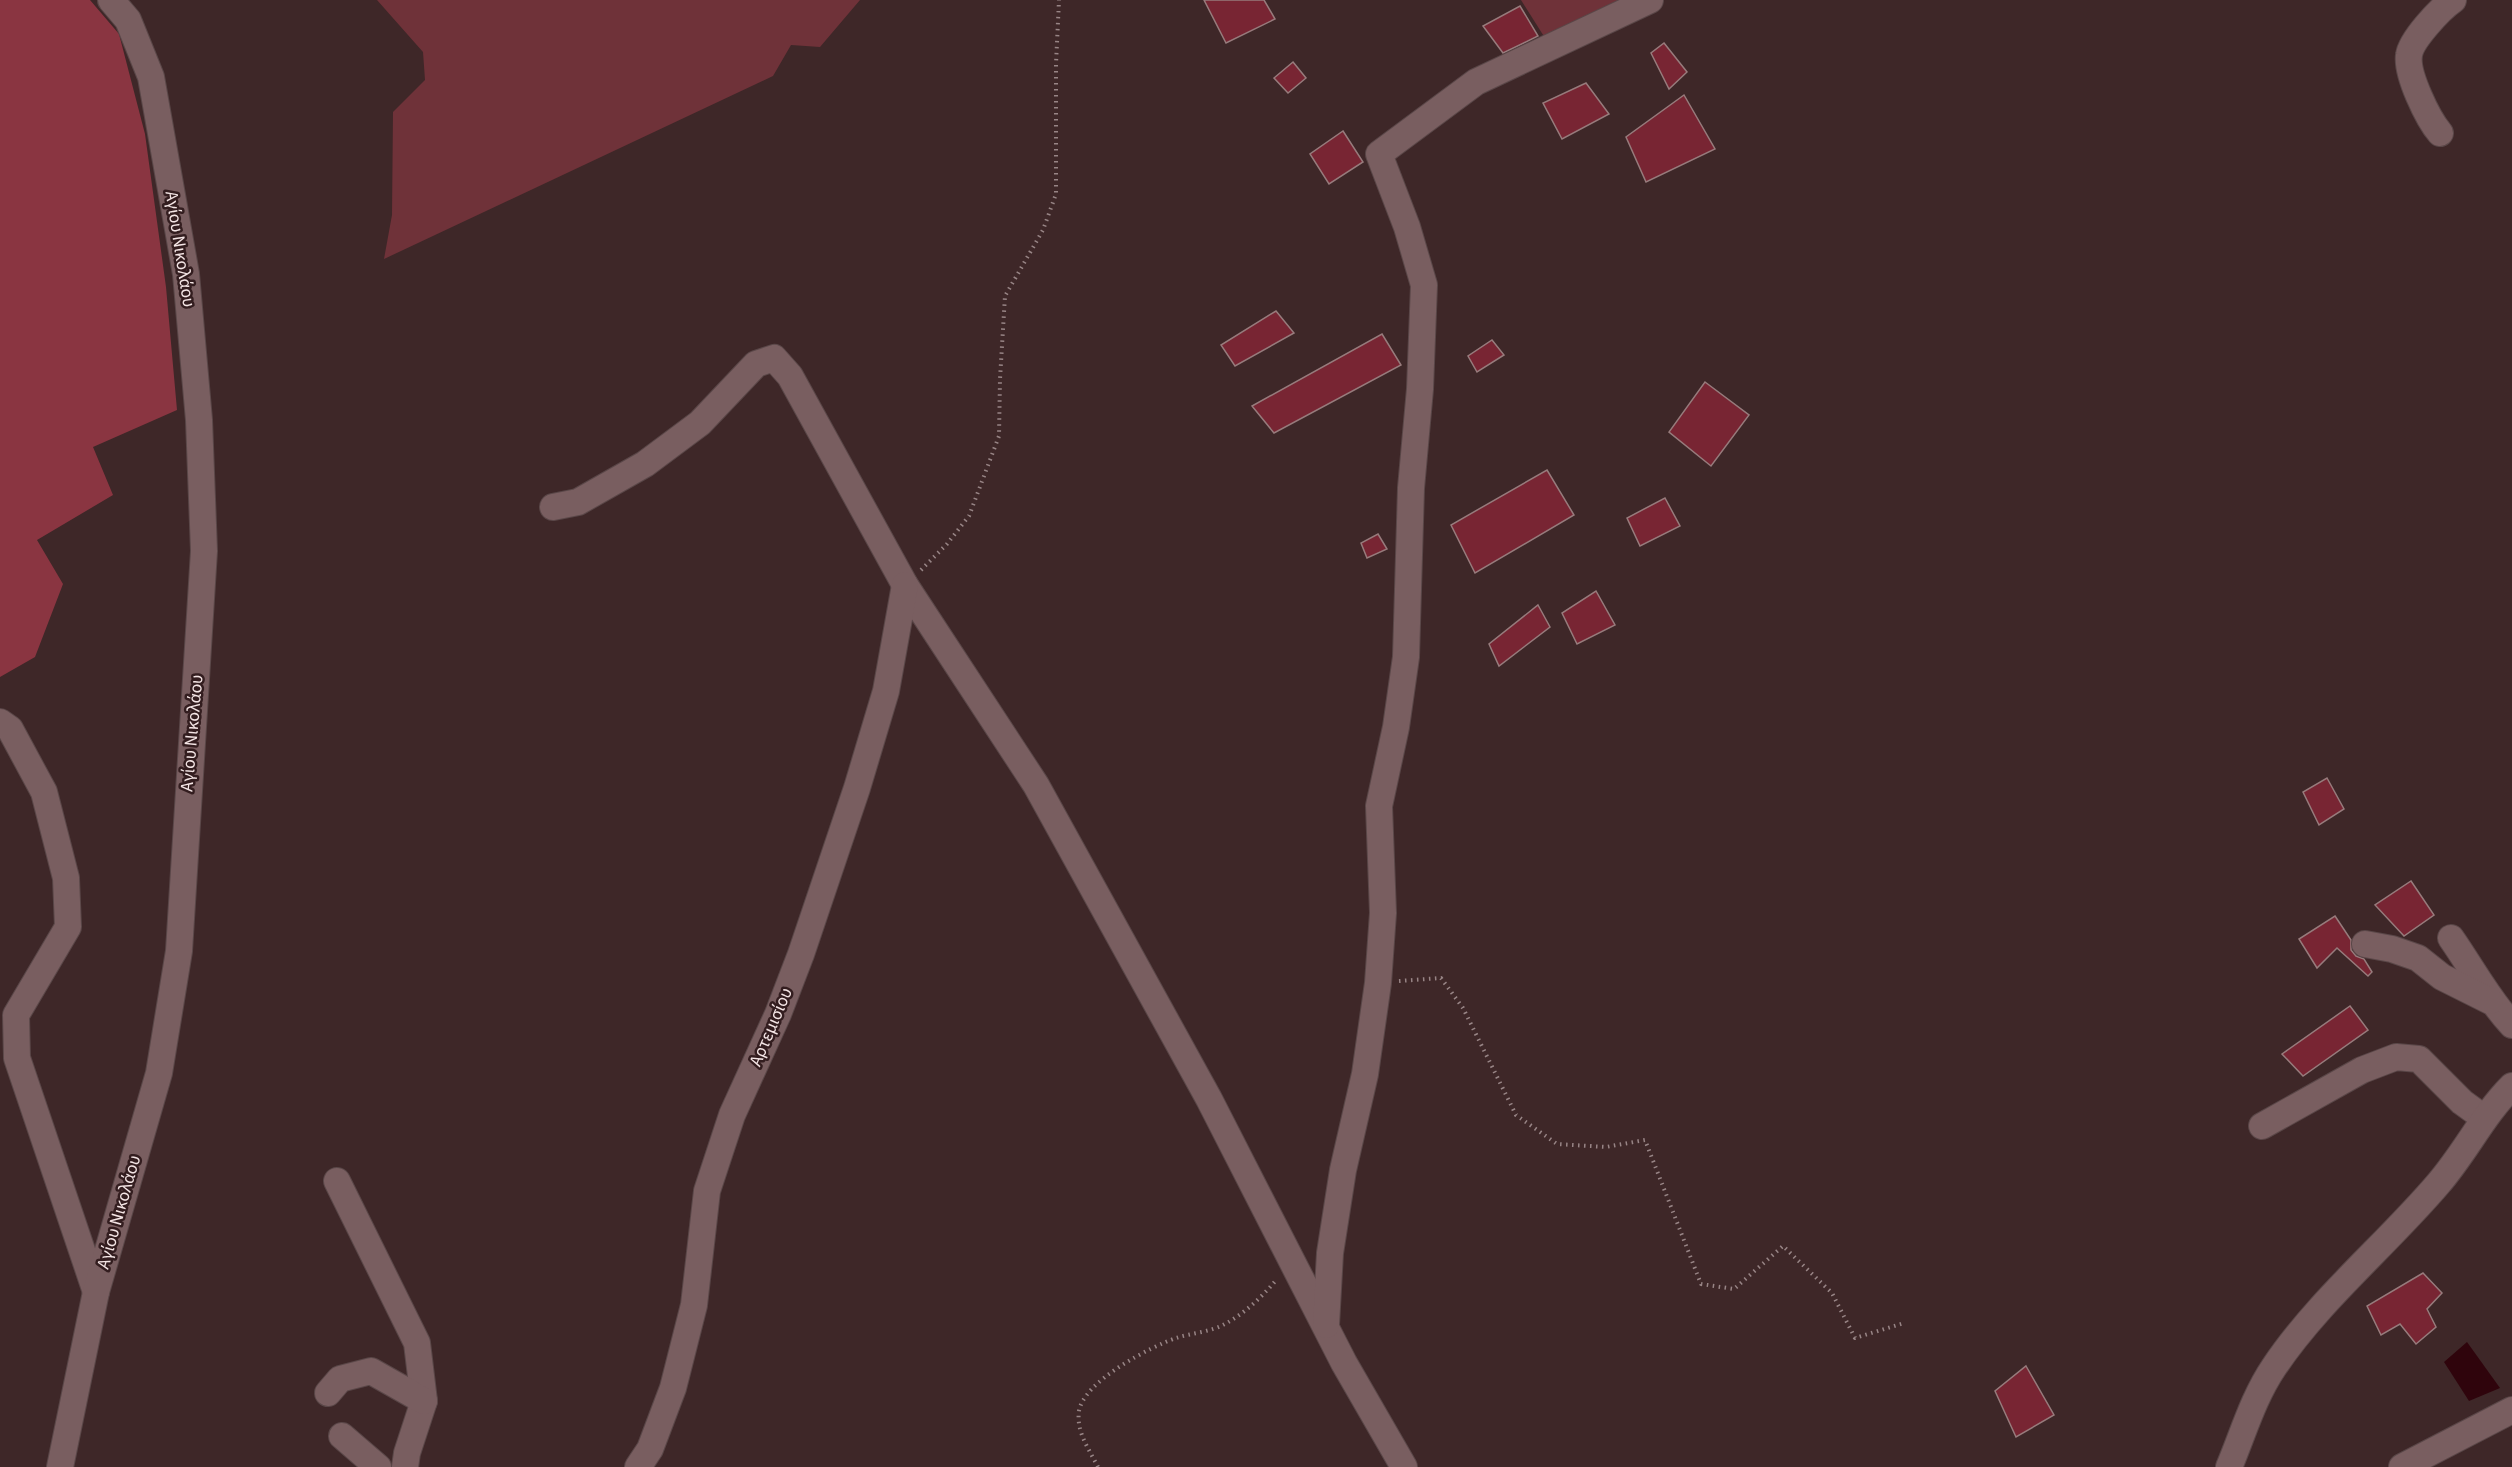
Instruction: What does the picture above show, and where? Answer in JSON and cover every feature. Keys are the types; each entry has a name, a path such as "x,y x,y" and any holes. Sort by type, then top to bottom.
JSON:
{"street":[{"name":"Αγίου Νικολάου","path":"60,1467 96,1292 159,1073 179,951 204,551 199,420 186,274 151,77 128,20 111,0"},
{"path":"1326,1325 1330,1253 1343,1170 1365,1074 1378,983 1383,913 1379,806 1396,727 1406,657 1411,488 1420,389 1424,285 1407,227 1379,154 1476,82 1650,0"},
{"path":"2440,133 2431,122 2421,97 2409,66 2409,53 2427,27 2453,0"},
{"path":"553,507 578,502 645,464 700,423 756,364 774,358 790,376 906,585 1036,785 1209,1099 1293,1259 1344,1363 1404,1467"},
{"name":"Αρτεμισίου","path":"638,1467 650,1449 673,1388 694,1305 707,1191 732,1115 778,1014 801,954 857,788 886,691 906,585"},
{"path":"0,722 10,729 44,792 66,878 68,927 16,1015 17,1058 96,1292"},
{"path":"2451,938 2480,981 2490,1001 2512,1025"},
{"path":"2365,944 2392,949 2418,958 2442,977 2490,1001"},
{"path":"2262,1126 2362,1070 2396,1057 2419,1059 2462,1102 2484,1118"},
{"path":"2229,1467 2252,1407 2273,1368 2303,1328 2397,1231 2441,1181 2484,1118 2512,1086"},
{"path":"337,1181 417,1344 424,1401 407,1452 405,1467"},
{"path":"328,1393 340,1379 371,1371 424,1401"},
{"path":"2402,1467 2512,1410"},
{"path":"342,1436 378,1467"}],"path":[{"path":"906,585 947,544 969,516 999,436 1005,296 1043,230 1056,194 1056,64 1059,0"},
{"path":"1378,983 1441,978 1463,1008 1516,1115 1557,1144 1606,1147 1645,1140 1701,1284 1734,1289 1784,1246 1832,1293 1855,1338 1904,1323"},
{"path":"1098,1467 1080,1432 1079,1409 1095,1387 1117,1367 1144,1351 1176,1338 1223,1326 1260,1299 1293,1259"}],"shaded area":[{"path":"0,0 90,0 119,34 145,134 166,287 177,410 93,447 113,495 37,540 63,584 35,657 0,677"},
{"path":"377,0 860,0 820,47 791,45 773,76 384,259 392,215 393,112 425,80 423,52"},
{"path":"1521,0 1619,0 1545,38"},
{"path":"2467,1342 2500,1388 2469,1401 2444,1362"}],"building":[{"path":"1204,0 1264,0 1275,19 1226,43"},
{"path":"1520,6 1538,36 1503,53 1483,26"},
{"path":"1664,43 1687,72 1669,89 1651,53"},
{"path":"1293,62 1306,78 1288,93 1274,78"},
{"path":"1586,83 1609,114 1562,139 1543,103"},
{"path":"1684,95 1715,149 1646,182 1626,137"},
{"path":"1343,131 1363,162 1329,184 1310,154"},
{"path":"1276,311 1294,333 1235,366 1221,345"},
{"path":"1382,334 1401,365 1274,433 1252,406"},
{"path":"1492,340 1504,355 1477,372 1468,356"},
{"path":"1705,382 1749,415 1711,466 1669,432"},
{"path":"1547,470 1574,515 1475,573 1451,525"},
{"path":"1665,498 1680,526 1640,546 1627,518"},
{"path":"1378,534 1387,549 1367,558 1361,543"},
{"path":"1596,591 1615,625 1577,644 1562,613"},
{"path":"1538,605 1550,627 1499,666 1489,644"},
{"path":"2327,778 2344,809 2319,825 2303,792"},
{"path":"2411,881 2434,915 2404,936 2375,905"},
{"path":"2335,916 2351,940 2351,950 2356,956 2364,959 2372,972 2368,976 2337,948 2317,968 2299,939"},
{"path":"2350,1006 2368,1030 2303,1076 2282,1054"},
{"path":"2423,1273 2442,1293 2427,1309 2436,1327 2416,1344 2400,1324 2381,1335 2367,1306"},
{"path":"2026,1366 2054,1415 2016,1437 1995,1391"}]}
